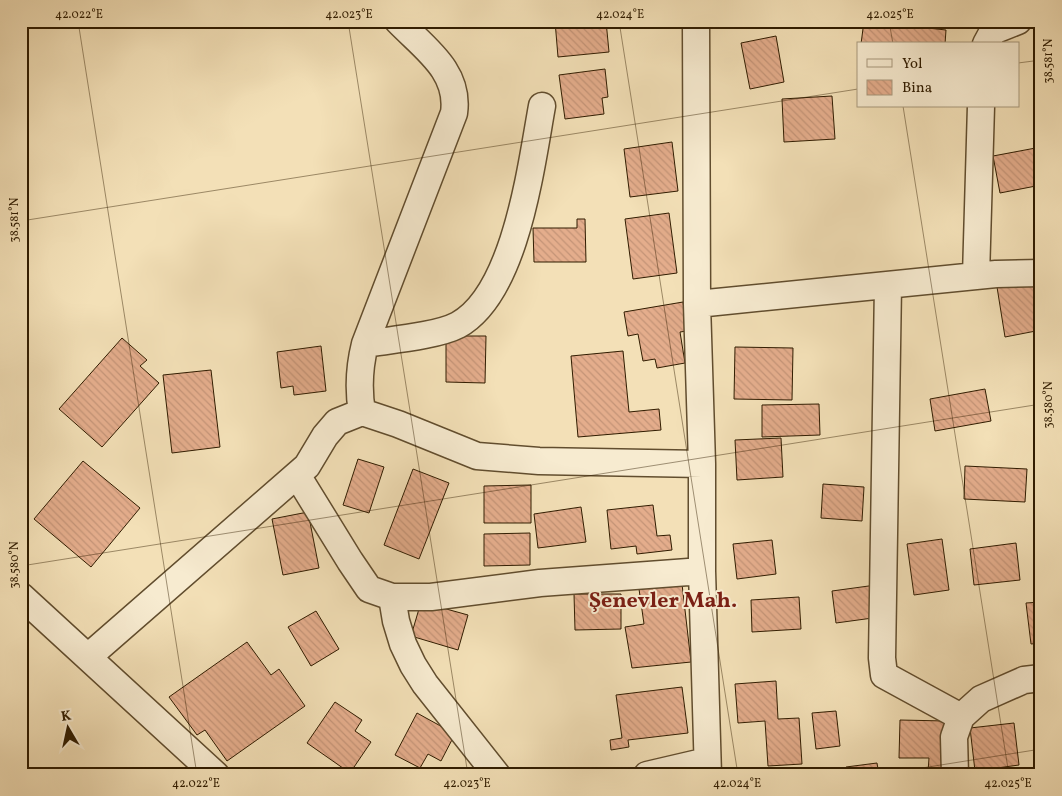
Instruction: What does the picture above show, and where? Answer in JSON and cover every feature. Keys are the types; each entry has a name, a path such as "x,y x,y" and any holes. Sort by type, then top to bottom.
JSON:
{"street":[{"path":"362,412 358,386 365,344 454,113 455,103 453,84 448,74 398,21"},
{"path":"648,775 708,768 697,304 696,21"},
{"path":"987,42 993,32 1018,21"},
{"path":"365,344 446,330 469,317 485,300 510,251 519,224 542,106"},
{"path":"976,276 981,108"},
{"path":"697,304 976,276 1041,273"},
{"path":"888,285 882,658 884,674 961,717"},
{"path":"88,656 307,466 325,436 337,422 362,412 398,424 477,456 539,461 702,464"},
{"path":"297,475 350,561 370,588 392,597 432,597 540,583 702,571"},
{"path":"392,597 396,621 403,644 413,665 425,684 497,775"},
{"path":"27,611 88,656 216,775"},
{"path":"955,775 954,737 961,717 981,700 1024,680 1041,678"}],"building":[{"path":"555,21 606,21 609,52 558,57"},
{"path":"864,21 946,30 945,42 861,42"},
{"path":"913,21 962,21 962,26"},
{"path":"776,36 784,82 750,89 741,43"},
{"path":"605,69 608,97 602,98 604,114 565,119 559,75"},
{"path":"832,96 835,139 784,142 782,99"},
{"path":"672,142 678,191 630,197 624,149"},
{"path":"1041,147 1041,185 1000,193 993,156"},
{"path":"1040,197 1041,241 1036,241"},
{"path":"669,213 677,273 633,279 625,219"},
{"path":"577,219 585,219 586,262 534,262 533,228 577,228"},
{"path":"1041,279 1041,330 1005,337 997,287"},
{"path":"683,302 687,331 680,332 685,363 657,368 655,359 643,361 638,334 628,336 624,312"},
{"path":"446,336 486,336 485,383 446,382"},
{"path":"122,338 147,360 140,366 159,383 102,447 59,409"},
{"path":"321,346 326,391 294,395 293,386 281,388 277,352"},
{"path":"735,347 793,348 792,400 734,399"},
{"path":"623,351 629,412 659,409 661,430 578,437 571,356"},
{"path":"211,370 220,447 172,453 163,375"},
{"path":"985,389 991,421 935,431 930,399"},
{"path":"819,404 820,435 762,437 762,405"},
{"path":"781,438 783,477 737,480 735,440"},
{"path":"358,459 384,467 369,513 343,505"},
{"path":"83,461 140,508 91,567 34,519"},
{"path":"965,466 1027,469 1025,502 964,499"},
{"path":"413,469 449,483 419,559 384,545"},
{"path":"823,484 864,487 862,521 821,518"},
{"path":"531,485 531,523 484,523 484,486"},
{"path":"653,505 657,536 670,535 672,550 637,554 636,546 611,549 607,510"},
{"path":"581,507 586,542 538,548 534,514"},
{"path":"308,512 319,568 283,575 272,519"},
{"path":"530,533 530,565 484,566 484,534"},
{"path":"942,539 949,590 914,595 907,544"},
{"path":"772,540 776,574 737,579 733,544"},
{"path":"1016,543 1020,580 974,585 970,549"},
{"path":"682,584 691,662 632,668 625,627 644,624 639,589"},
{"path":"876,585 880,617 836,623 832,591"},
{"path":"574,594 621,594 621,629 575,630"},
{"path":"799,597 801,629 752,632 751,600"},
{"path":"421,602 468,615 458,650 411,636"},
{"path":"1041,602 1041,643 1031,644 1026,603"},
{"path":"316,611 339,649 311,666 288,627"},
{"path":"247,642 271,675 279,669 305,706 227,761 205,730 197,735 169,697"},
{"path":"776,681 778,719 799,718 802,764 768,766 765,721 738,723 735,684"},
{"path":"682,687 688,733 628,740 629,747 611,750 610,740 622,738 616,695"},
{"path":"335,702 362,720 355,731 371,742 350,773 307,743"},
{"path":"836,711 840,746 816,749 812,713"},
{"path":"417,713 455,734 441,761 428,754 420,768 395,755"},
{"path":"900,720 946,721 945,772 928,772 929,758 899,758"},
{"path":"1014,723 1019,765 975,771 970,728"},
{"path":"877,763 879,775 847,775 846,767"},
{"path":"331,768 342,775 327,775"},
{"path":"1002,769 1003,775 970,775 970,774"}],"district":[{"name":"Şenevler Mah.","path":"663,601"}]}
